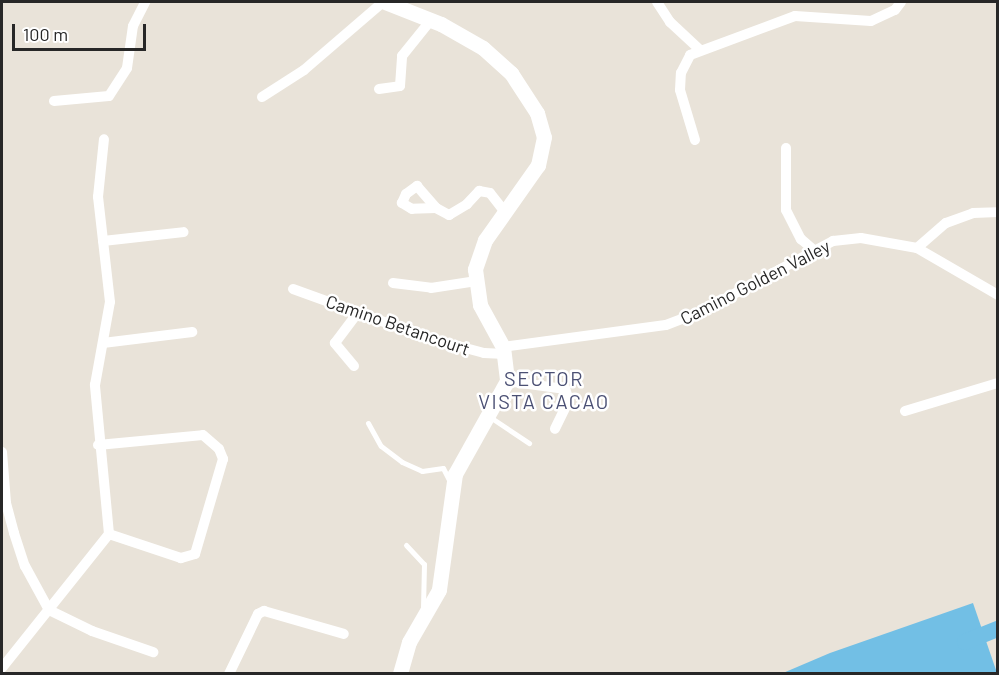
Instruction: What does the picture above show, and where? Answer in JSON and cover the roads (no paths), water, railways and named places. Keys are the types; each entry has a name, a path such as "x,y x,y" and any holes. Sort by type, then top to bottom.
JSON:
{"street":[{"path":"54,101 109,96 127,68 133,26 146,2"},
{"path":"262,97 304,70 384,2 431,20 483,48 511,73 537,113 544,137 538,165 485,240 475,269 480,305 504,351 507,381 459,463 453,489 439,590 409,642 400,674"},
{"path":"657,2 670,22 700,50"},
{"path":"695,140 680,90 681,73 690,55 795,16 871,21 895,10 901,2"},
{"path":"379,89 400,86 402,56 431,20"},
{"path":"2,668 109,534 98,445 95,385 110,302 98,197 104,139"},
{"path":"786,148 786,210 801,239 815,251"},
{"path":"436,208 449,215 467,204 479,191 490,193 505,212"},
{"path":"917,248 946,223 973,213 998,212"},
{"path":"103,241 184,232"},
{"name":"Camino Golden Valley","path":"504,351 666,325 700,312 833,241 861,238 917,248 998,295"},
{"path":"393,284 431,288 476,281"},
{"name":"Camino Betancourt","path":"293,289 428,338 484,353 504,351"},
{"path":"354,366 335,343 358,312"},
{"path":"103,343 192,332"},
{"path":"507,381 565,389 569,400 555,429"},
{"path":"904,411 998,383"},
{"path":"98,445 203,435 214,442 224,459 195,554 181,558 109,534"},
{"path":"2,452 6,502 14,533 24,566 49,610 82,627 153,652"},
{"path":"229,674 258,614 264,611 344,634"}],"lane":[{"path":"486,414 529,443"},
{"path":"368,423 381,446 422,471 443,468 453,489"},
{"path":"406,544 424,564 422,621"}],"water":[{"path":"973,603 997,673 783,673 830,653"}],"waterway":[{"path":"965,642 998,629"}],"district":[{"name":"SECTOR VISTA CACAO","path":"544,390"}]}
